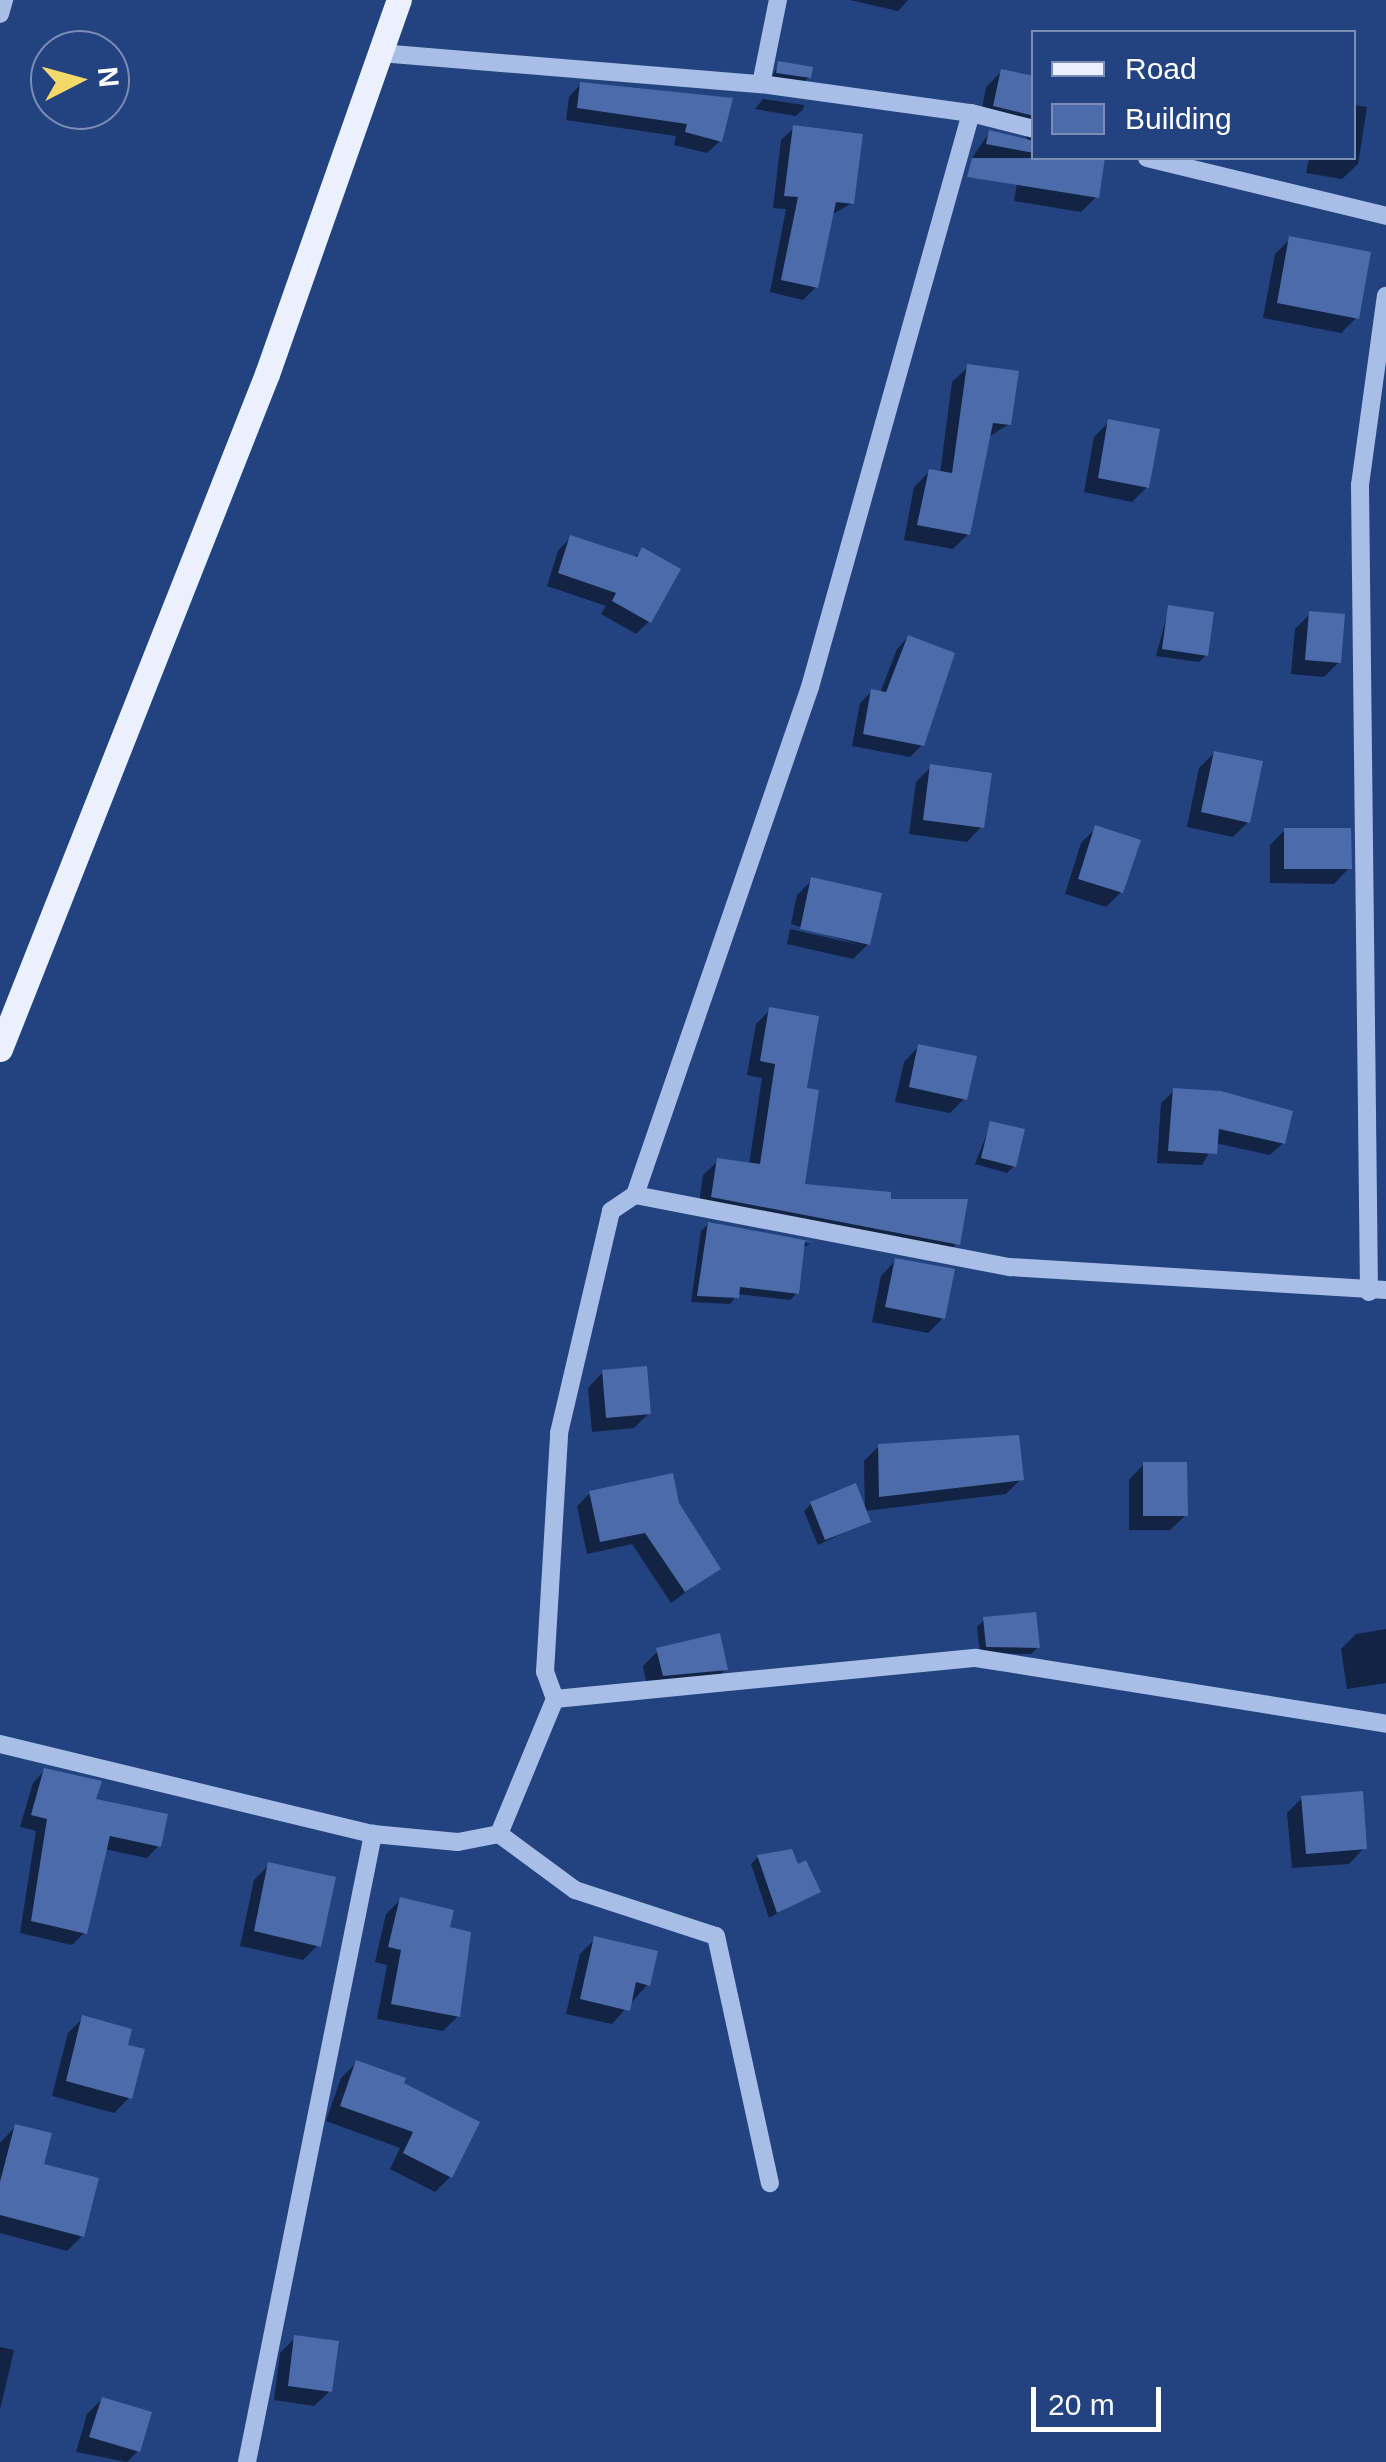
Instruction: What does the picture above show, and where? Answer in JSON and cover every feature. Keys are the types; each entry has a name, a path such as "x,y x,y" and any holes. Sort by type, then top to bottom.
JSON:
{"main road":[{"path":"0,1049 267,374 398,0"}],"street":[{"path":"0,14 4,0"},
{"path":"761,84 778,0"},
{"path":"380,53 761,84 971,113 1031,128"},
{"path":"499,1834 555,1699 545,1672 560,1433 611,1212 635,1195 810,687 971,113"},
{"path":"1155,160 1386,216"},
{"path":"635,1195 1010,1267 1378,1291 1360,485 1386,296"},
{"path":"555,1699 976,1658 1386,1724"},
{"path":"0,1744 51,1752 373,1834 458,1842 499,1834 575,1890 716,1936 770,2184"},
{"path":"247,2462 373,1834"}],"building":[{"path":"778,61 813,67 811,78 776,73"},
{"path":"1001,69 1031,75 1031,115 993,106"},
{"path":"580,82 733,98 722,142 685,132 687,124 577,108"},
{"path":"793,125 863,134 854,204 836,202 818,288 781,280 798,197 784,196"},
{"path":"989,130 1031,140 1031,152 986,144"},
{"path":"972,158 1105,160 1099,198 967,177"},
{"path":"1289,236 1371,252 1359,319 1277,303"},
{"path":"967,364 1019,371 1011,425 993,423 970,535 917,525 929,469 952,473"},
{"path":"1108,419 1160,429 1149,488 1098,478"},
{"path":"570,535 637,557 642,547 681,569 651,623 612,601 616,593 558,573"},
{"path":"1168,605 1214,612 1208,656 1162,649"},
{"path":"1309,611 1345,614 1341,663 1305,660"},
{"path":"908,635 955,653 924,746 863,734 871,689 886,692"},
{"path":"1214,751 1263,761 1250,823 1201,812"},
{"path":"930,764 992,773 984,828 923,820"},
{"path":"1095,825 1141,840 1123,893 1078,879"},
{"path":"1284,828 1351,828 1352,869 1284,869"},
{"path":"811,877 882,893 870,945 800,929"},
{"path":"769,1007 819,1016 807,1088 819,1090 805,1184 891,1192 891,1199 968,1199 960,1245 711,1197 717,1158 760,1164 775,1064 760,1061"},
{"path":"918,1044 977,1056 967,1100 909,1087"},
{"path":"1173,1088 1221,1091 1293,1111 1285,1144 1219,1129 1217,1154 1168,1151"},
{"path":"990,1121 1025,1129 1016,1167 981,1158"},
{"path":"708,1222 815,1242 805,1241 799,1294 740,1287 739,1298 697,1296"},
{"path":"895,1258 955,1269 945,1319 885,1307"},
{"path":"647,1366 651,1414 606,1418 602,1370"},
{"path":"1019,1435 1024,1480 879,1497 878,1444"},
{"path":"1143,1462 1187,1462 1188,1516 1143,1516"},
{"path":"673,1473 679,1503 721,1569 685,1592 645,1533 600,1542 589,1491"},
{"path":"856,1483 871,1522 825,1540 810,1502"},
{"path":"1036,1612 1040,1648 986,1647 983,1617"},
{"path":"720,1633 728,1670 663,1676 656,1648"},
{"path":"44,1768 102,1781 96,1799 168,1814 161,1847 110,1836 87,1934 31,1921 47,1819 31,1815"},
{"path":"1363,1791 1367,1849 1306,1854 1301,1796"},
{"path":"792,1849 798,1864 806,1860 821,1892 777,1913 757,1855"},
{"path":"268,1862 336,1877 321,1947 254,1931"},
{"path":"400,1897 454,1910 450,1927 471,1932 460,2017 391,2004 401,1950 388,1947"},
{"path":"594,1936 658,1951 650,1986 636,1982 630,2011 580,1999"},
{"path":"82,2015 132,2029 128,2045 145,2049 132,2099 66,2081"},
{"path":"356,2060 406,2078 404,2083 480,2122 452,2178 403,2153 413,2132 340,2106"},
{"path":"15,2124 52,2133 44,2164 99,2178 84,2237 0,2215 0,2182"},
{"path":"294,2335 339,2341 332,2392 288,2386"},
{"path":"102,2397 152,2412 140,2452 89,2437"}]}
